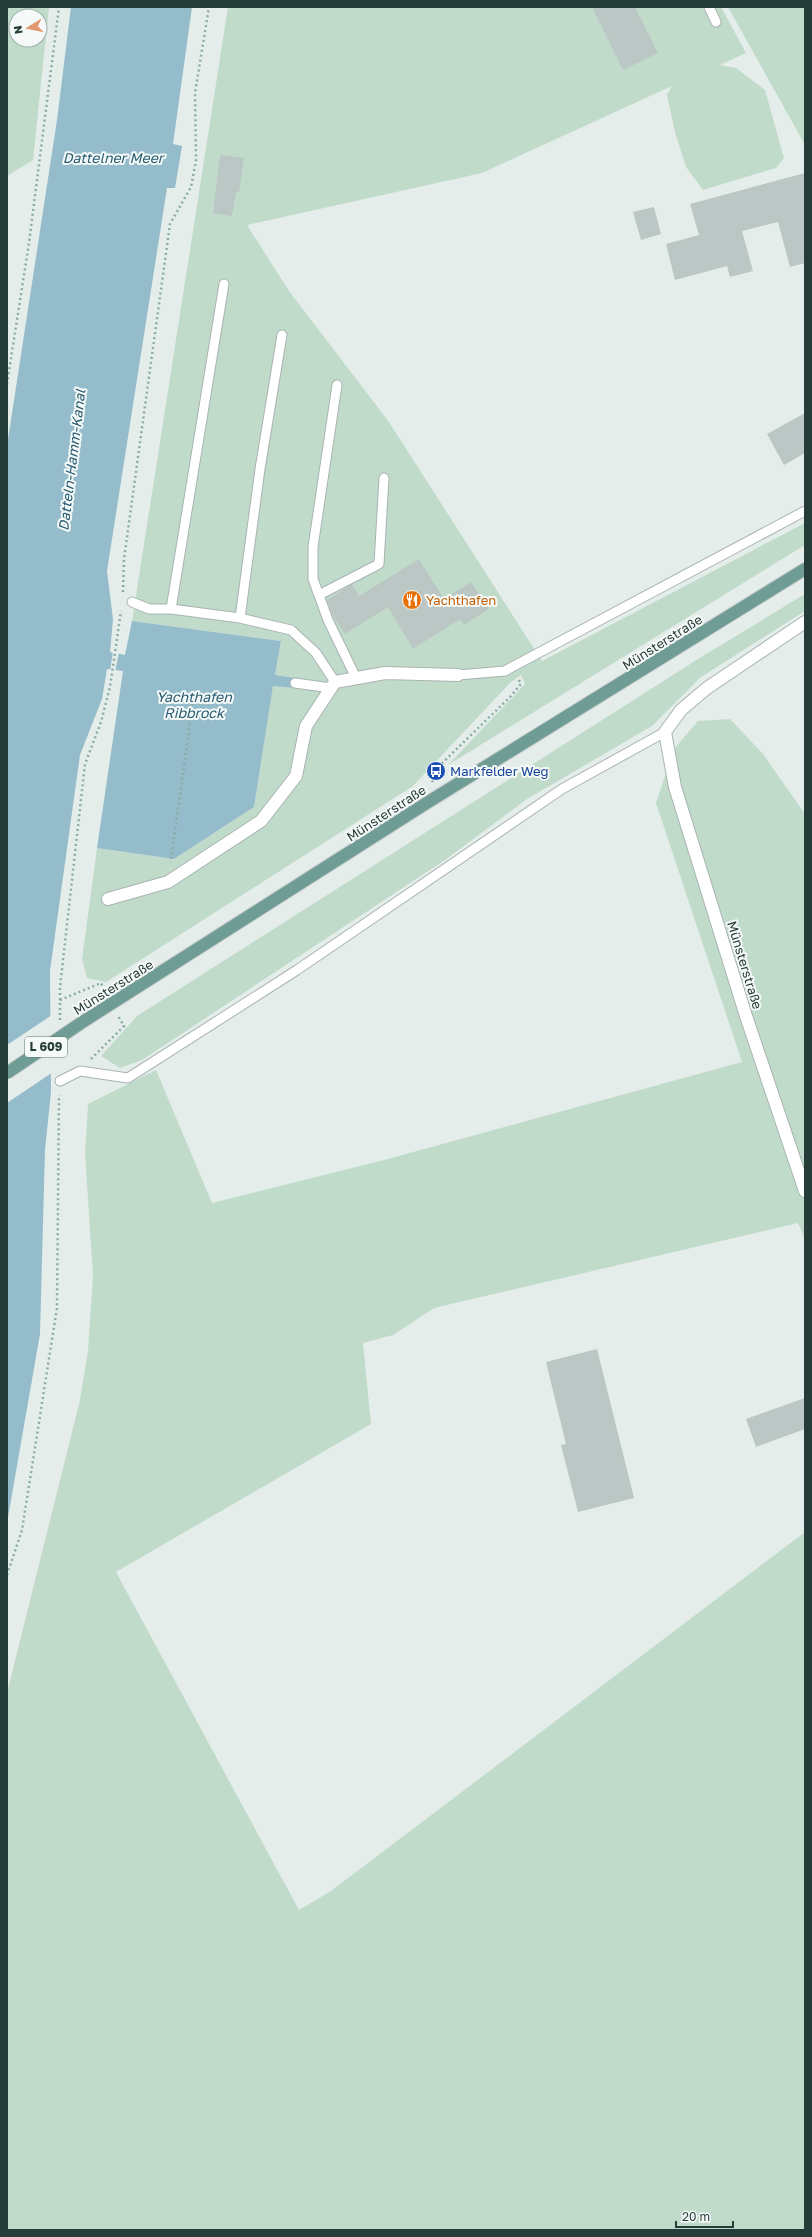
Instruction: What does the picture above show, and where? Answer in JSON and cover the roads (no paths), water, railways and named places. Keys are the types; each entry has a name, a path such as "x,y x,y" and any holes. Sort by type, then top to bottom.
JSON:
{"main road":[{"name":"Münsterstraße","path":"7,1073 84,1021 441,794 805,569"}],"street":[{"path":"665,732 681,710 706,688 805,622"},
{"path":"108,899 168,882 261,821 296,776 306,726 333,685 356,678 385,673 458,675"},
{"name":"Münsterstraße","path":"665,732 675,787 745,1013 805,1191"}],"lane":[{"path":"709,7 716,22"},
{"path":"171,609 224,284"},
{"path":"240,618 260,470 282,335"},
{"path":"337,385 313,547 313,580 328,620 356,678"},
{"path":"319,595 379,564 384,478"},
{"path":"458,675 505,671 805,511"},
{"path":"132,602 149,609 171,609 240,618 291,630 316,653 333,685"},
{"path":"295,683 333,685"},
{"path":"60,1081 80,1071 128,1078 297,970 562,789 665,732"}],"water":[{"name":"Dattelner Meer","path":"71,7 192,7 173,144 182,146 175,188 167,188 107,571 113,619 110,652 125,655 132,621 281,641 275,675 296,678 295,688 273,686 254,807 174,859 97,848 123,671 107,669 102,699 80,755 50,971 51,1092 45,1150 40,1334 7,1523 7,446 57,120"}],"place":[{"name":"Yachthafen","path":"412,600"},
{"name":"Markfelder Weg","path":"436,771"}],"water label":[{"name":"Datteln-Hamm-Kanal","path":"72,460"},
{"name":"Yachthafen Ribbrock","path":"194,706"}]}
